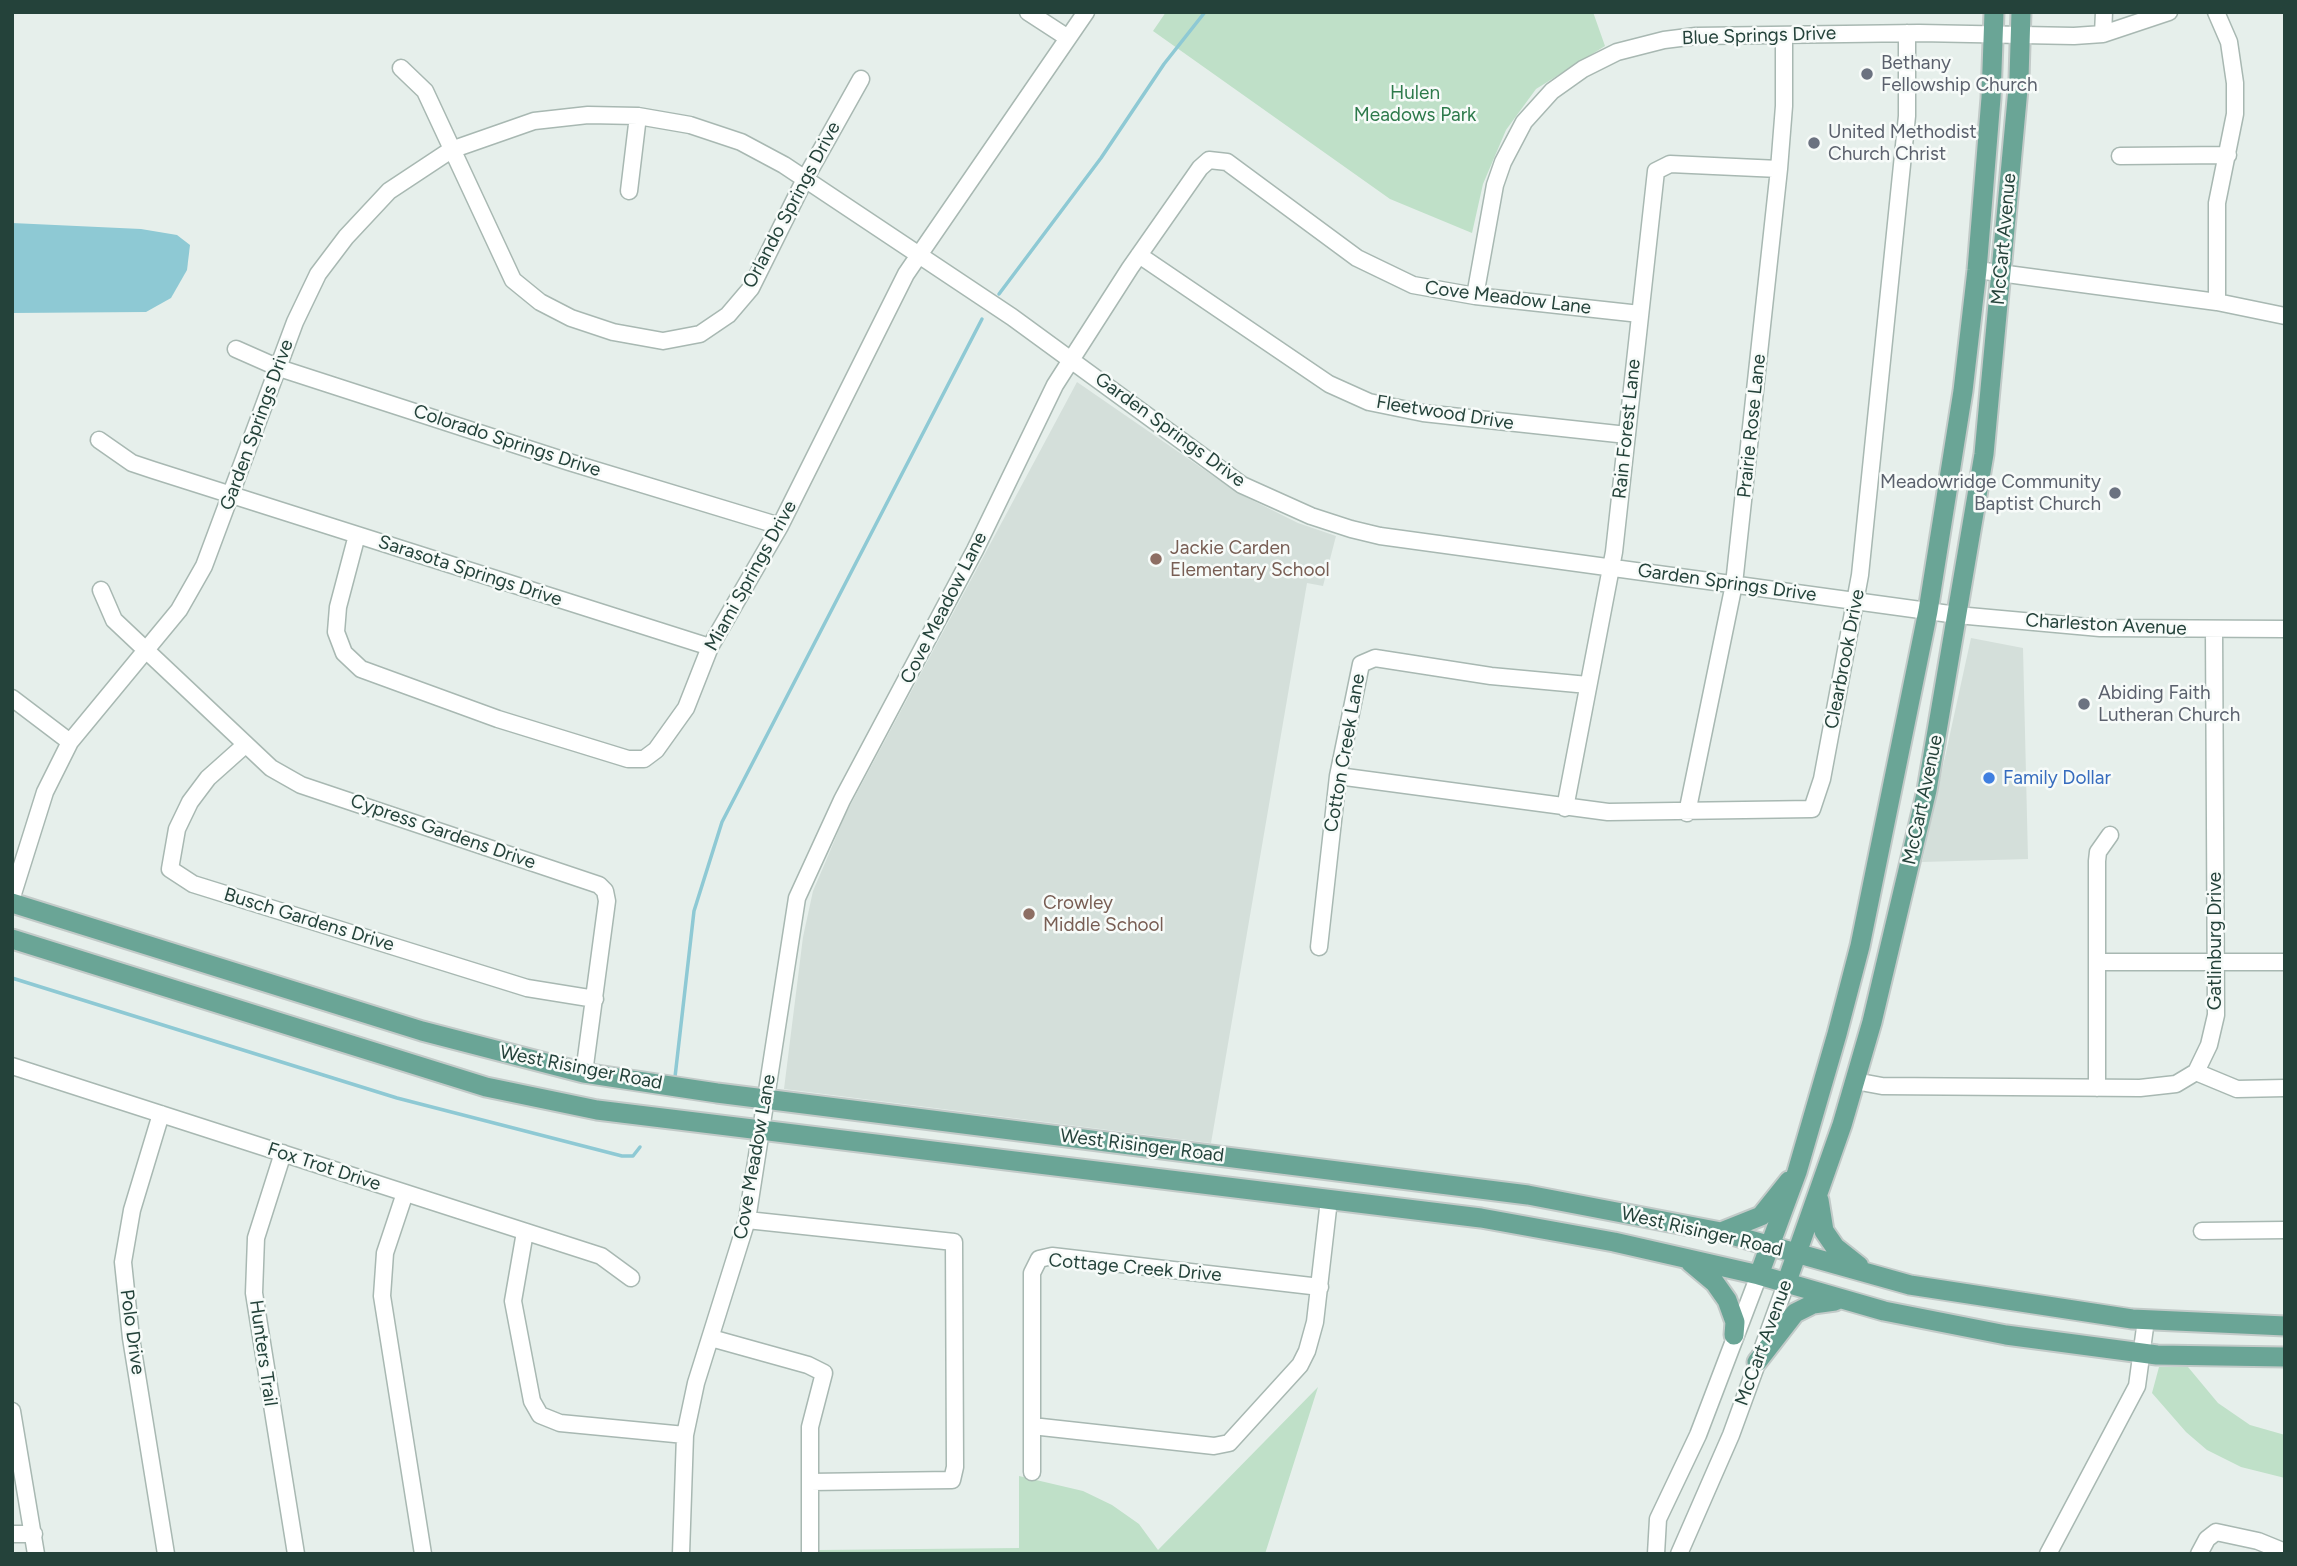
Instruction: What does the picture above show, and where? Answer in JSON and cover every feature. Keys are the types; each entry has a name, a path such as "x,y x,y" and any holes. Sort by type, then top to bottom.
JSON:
{"main road":[{"name":"McCart Avenue","path":"1759,1275 1797,1172 1860,946 1928,611 1963,391 1977,270 1994,12"},
{"name":"McCart Avenue","path":"1786,1283 1855,1081 1923,809 1984,454 2021,12"},
{"name":"West Risinger Road","path":"12,903 422,1031 584,1073 766,1099 1528,1195 1721,1232 1910,1285 2062,1310 2146,1320 2285,1326"},
{"name":"West Risinger Road","path":"12,939 486,1087 597,1110 1481,1218 1759,1275 1843,1300 2006,1335 2143,1353 2285,1357"},
{"path":"1329,1200 1333,1171"},
{"path":"1721,1232 1761,1216 1797,1172"},
{"path":"1818,1193 1820,1220 1835,1247 1874,1275"},
{"path":"1686,1259 1715,1283 1727,1300 1735,1322 1734,1335"},
{"path":"1757,1362 1795,1313 1814,1304 1843,1300"}],"street":[{"path":"1028,12 1068,38"},
{"name":"Miami Springs Drive","path":"357,535 338,607 336,632 344,653 361,669 498,719 628,758 644,758 665,739 686,708 710,647 780,526 917,254 1086,12"},
{"path":"2103,34 2104,12"},
{"name":"Blue Springs Drive","path":"1475,296 1489,214 1503,162 1524,122 1552,91 1583,69 1617,52 1664,40 1696,36 2103,34 2169,12"},
{"path":"2217,12 2229,42 2235,83 2235,114 2216,226 2217,302"},
{"name":"Clearbrook Drive","path":"1338,776 1608,812 1687,813 1812,809 1822,779 1856,601 1907,116 1907,33"},
{"name":"Prairie Rose Lane","path":"1687,813 1734,584 1779,169 1784,106 1784,35"},
{"name":"Orlando Springs Drive","path":"401,68 416,79 425,91 513,281 540,302 571,318 614,332 663,341 700,334 728,315 751,288 805,179 861,79"},
{"name":"Garden Springs Drive","path":"12,897 46,792 70,742 180,610 216,540 295,321 318,274 346,237 389,191 451,150 534,121 588,115 638,116 690,125 741,142 805,179 917,254 1070,359 1242,485 1311,516 1380,536 1928,611"},
{"path":"629,191 638,116"},
{"path":"2120,156 2228,155"},
{"name":"Cove Meadow Lane","path":"681,1554 685,1435 696,1383 747,1220 797,898 864,755 975,550 1070,359 1200,168 1214,159 1227,162 1357,258 1395,279 1475,296 1640,314"},
{"name":"Rain Forest Lane","path":"1565,808 1611,566 1658,167 1670,164 1779,169"},
{"name":"Fleetwood Drive","path":"1139,255 1329,384 1370,401 1423,413 1626,435"},
{"path":"1977,270 2217,302 2285,316"},
{"name":"Colorado Springs Drive","path":"236,349 279,368 569,462 780,526"},
{"name":"Sarasota Springs Drive","path":"99,440 132,463 710,647"},
{"name":"Cypress Gardens Drive","path":"101,590 114,620 271,768 302,785 599,885 605,891 607,901 584,1073"},
{"name":"Charleston Avenue","path":"1928,611 2100,628 2285,629"},
{"name":"Gatlinburg Drive","path":"2196,1072 2209,1045 2216,1015 2214,629"},
{"name":"Cotton Creek Lane","path":"1319,947 1338,776 1358,670 1366,661 1375,658 1491,676 1588,685"},
{"path":"12,698 70,742"},
{"name":"Busch Gardens Drive","path":"245,745 208,778 190,802 177,829 170,869 193,884 527,988 595,999"},
{"path":"2097,1088 2097,861 2098,852 2110,835"},
{"path":"2097,962 2285,962"},
{"name":"Fox Trot Drive","path":"12,1066 601,1256 631,1278"},
{"path":"1855,1081 1882,1086 2097,1088 2176,1084 2196,1072 2237,1089 2285,1088"},
{"name":"Polo Drive","path":"161,1114 132,1210 123,1262 131,1338 166,1554"},
{"name":"Hunters Trail","path":"282,1153 256,1238 254,1293 296,1554"},
{"path":"405,1193 385,1253 382,1296 423,1554"},
{"path":"1032,1426 1214,1447 1225,1445 1304,1359 1315,1322 1329,1200"},
{"path":"747,1220 954,1242 955,1468 952,1480 810,1482"},
{"path":"2202,1231 2285,1230"},
{"path":"526,1232 513,1301 532,1401 540,1415 560,1423 685,1435"},
{"name":"Cottage Creek Drive","path":"1031,1472 1032,1273 1039,1259 1052,1256 1320,1287"},
{"name":"McCart Avenue","path":"1656,1554 1658,1519 1698,1435 1759,1275"},
{"name":"McCart Avenue","path":"1679,1554 1731,1435 1786,1283"},
{"path":"2048,1554 2130,1404 2137,1386 2146,1320"},
{"path":"711,1338 808,1365 824,1373 810,1427 810,1554"},
{"path":"12,1410 36,1554"},
{"path":"2199,1554 2207,1539 2216,1532 2258,1541 2285,1552"},
{"path":"12,1534 34,1534"}],"shaded area":[{"name":"Crowley Middle School","path":"1077,382 1238,493 1298,523 1336,536 1323,586 1307,583 1211,1143 784,1089 803,937 813,891 845,815"},
{"path":"1971,638 2023,648 2028,859 1922,862"}],"green space":[{"name":"Hulen Meadows Park","path":"1166,12 1593,12 1605,46 1536,89 1506,130 1483,184 1472,233 1390,199 1153,31"},
{"path":"2159,1367 2188,1367 2218,1403 2250,1425 2285,1435 2285,1478 2241,1467 2207,1450 2186,1432 2152,1393"},
{"path":"1318,1387 1265,1554 819,1554 818,1550 1019,1548 1019,1476 1083,1491 1112,1505 1139,1524 1158,1550"}],"water":[{"path":"12,223 141,229 177,235 190,245 187,270 171,298 146,312 12,313"}],"waterway":[{"path":"999,294 1101,158 1164,64 1205,12"},
{"path":"675,1077 694,911 722,822 982,319"},
{"path":"12,978 397,1098 622,1156 633,1156 640,1147"}],"place":[{"name":"Bethany Fellowship Church","path":"1867,74"},
{"name":"United Methodist Church Christ","path":"1814,143"},
{"name":"Meadowridge Community Baptist Church","path":"2115,493"},
{"name":"Jackie Carden Elementary School","path":"1156,559"},
{"name":"Abiding Faith Lutheran Church","path":"2084,704"},
{"name":"Family Dollar","path":"1989,778"},
{"name":"Crowley Middle School","path":"1029,914"}]}
